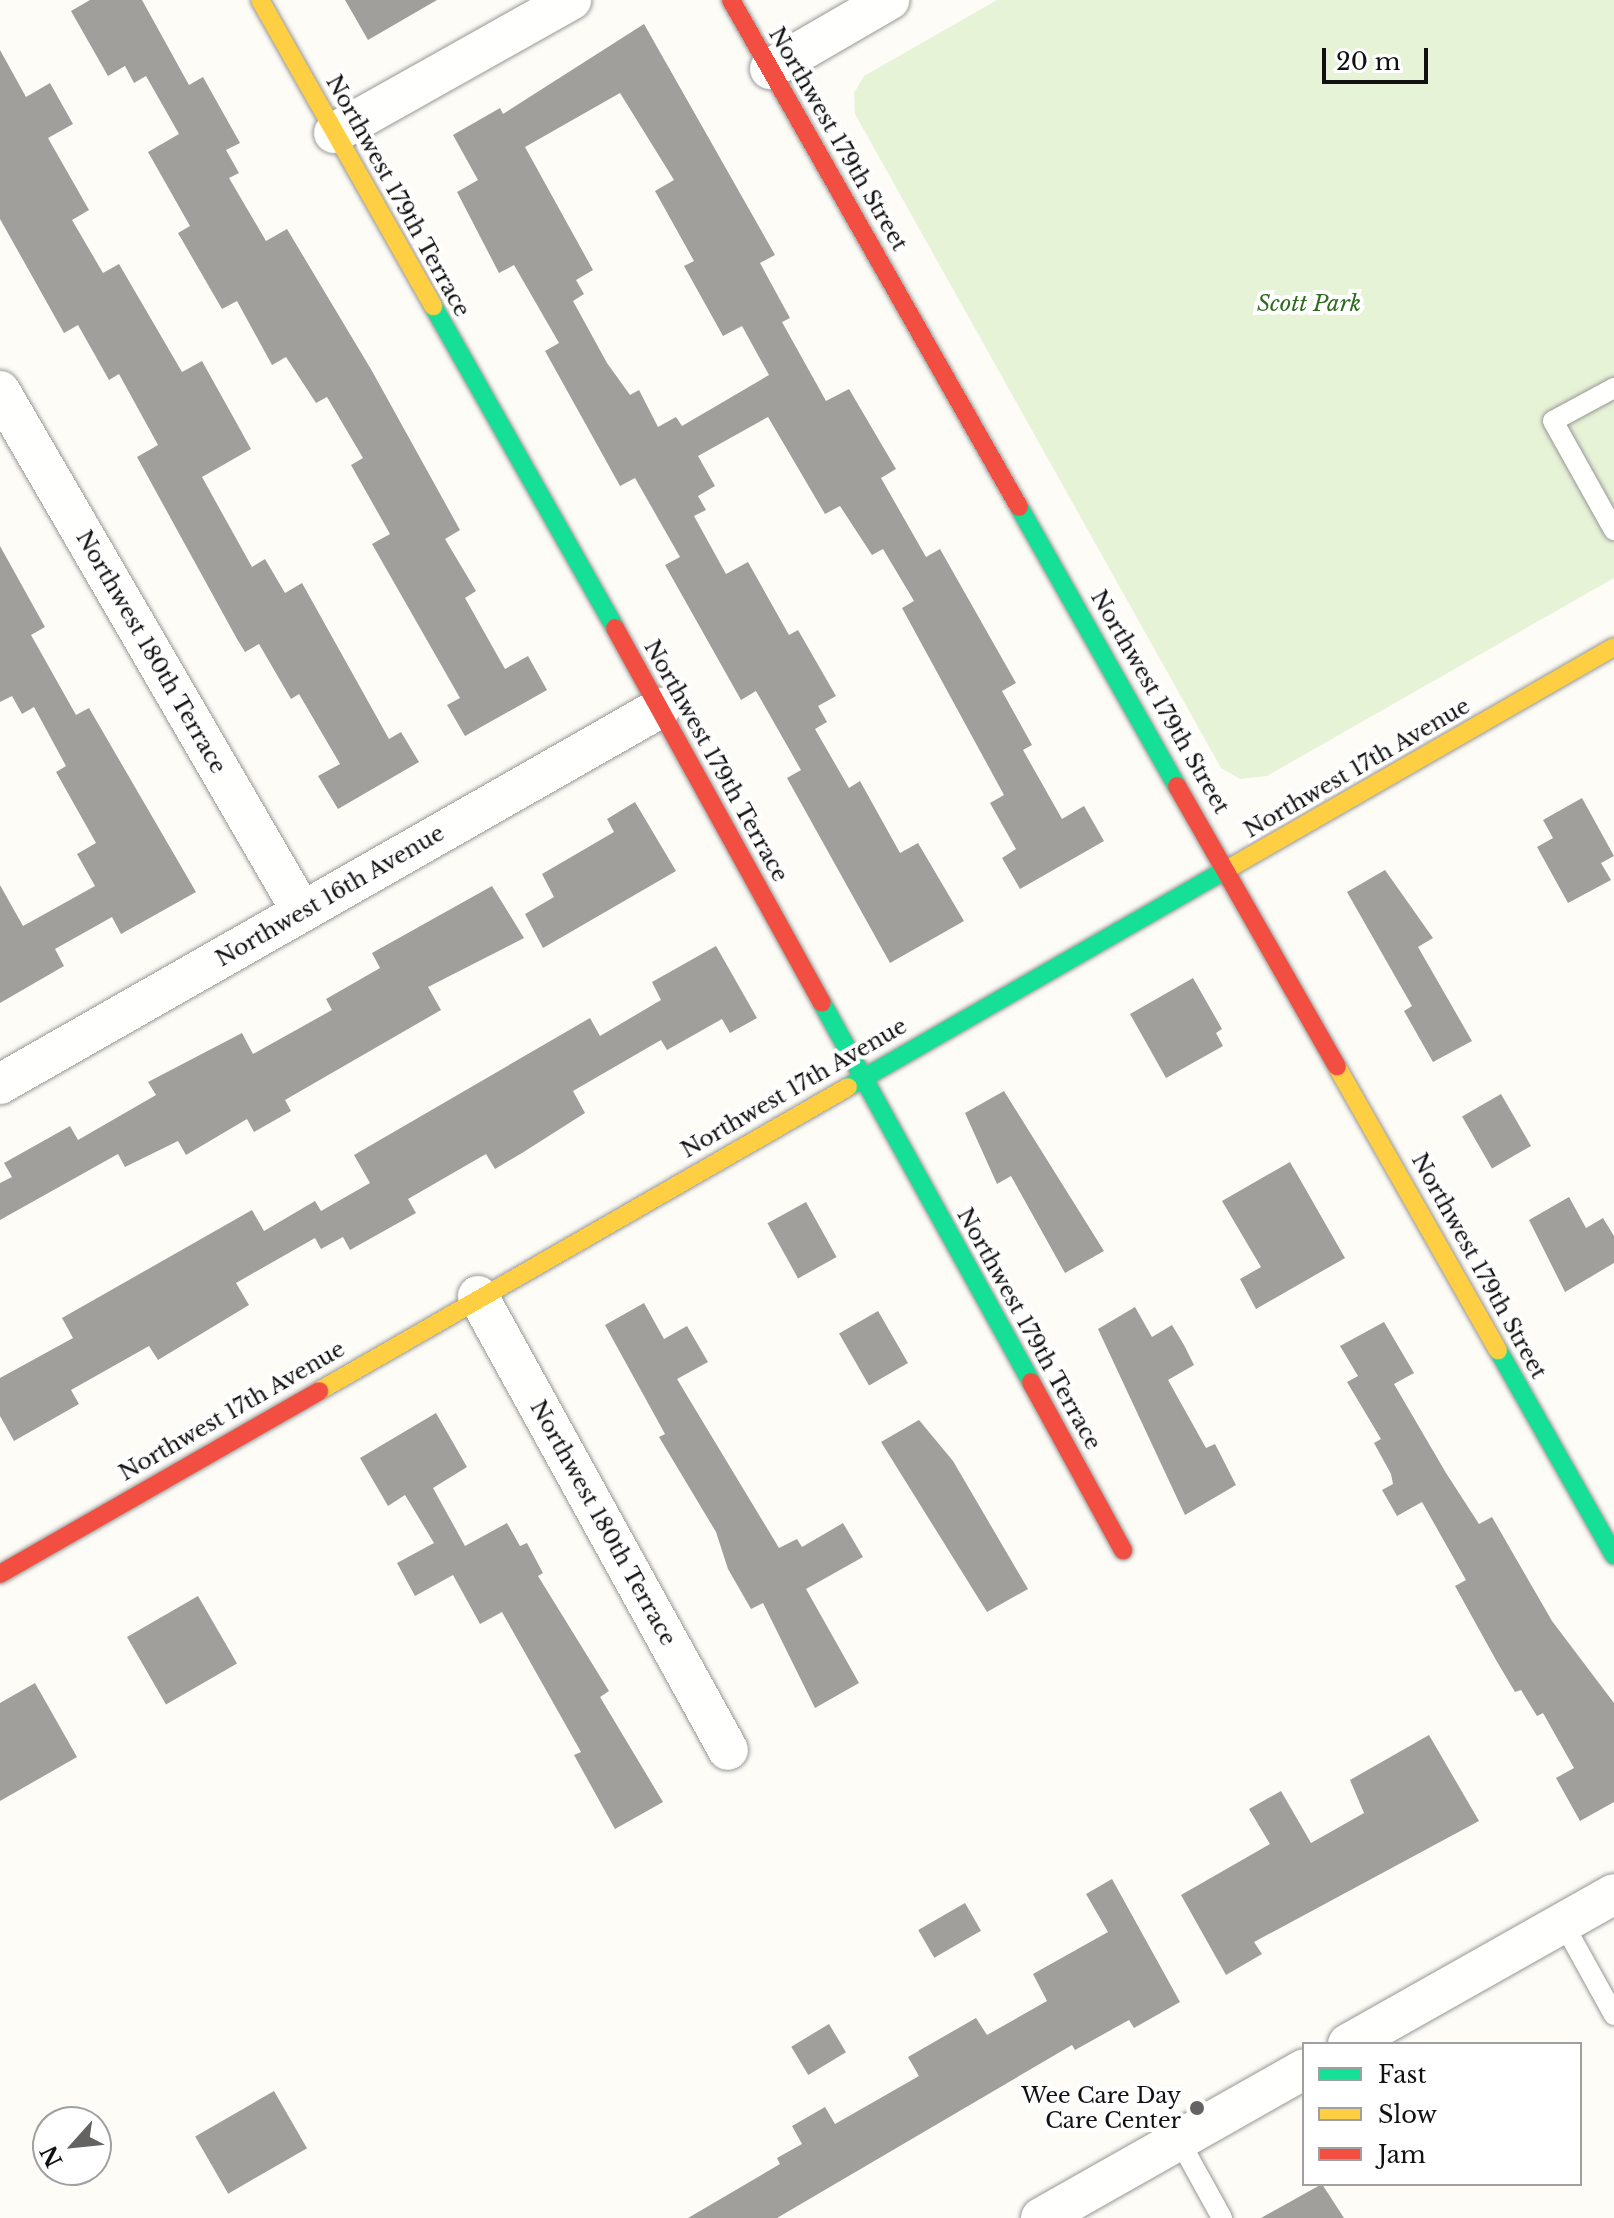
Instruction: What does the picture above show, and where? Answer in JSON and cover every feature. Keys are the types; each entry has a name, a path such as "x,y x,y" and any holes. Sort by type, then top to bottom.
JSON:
{"street":[{"name":"Northwest 179th Terrace","path":"260,0 660,708 1123,1550"},
{"path":"334,133 571,0"},
{"name":"Northwest 179th Street","path":"731,0 1228,870 1614,1555"},
{"path":"770,69 889,0"},
{"name":"Northwest 180th Terrace","path":"0,391 302,912"},
{"name":"Northwest 17th Avenue","path":"0,1574 478,1296 1614,647"},
{"name":"Northwest 16th Avenue","path":"0,1084 660,708"},
{"name":"Northwest 180th Terrace","path":"478,1296 728,1750"},
{"path":"1352,2042 1614,1894"},
{"path":"1041,2218 1302,2070"}],"lane":[{"path":"1614,388 1553,421 1614,530"},
{"path":"1563,1923 1614,2015"},
{"path":"1179,2140 1222,2218"}],"green space":[{"name":"Scott Park","path":"997,0 1614,0 1614,578 1267,776 1240,779 1221,768 855,114 854,93 864,76"}],"building":[{"path":"90,0 142,0 189,85 203,77 240,143 226,150 239,173 229,178 266,241 287,229 372,371 460,530 445,539 476,591 465,598 505,669 528,656 547,690 465,736 447,705 460,698 372,544 390,534 351,465 363,458 327,397 316,403 286,357 272,365 237,301 222,309 178,233 190,226 148,152 179,134 146,76 134,83 125,66 108,76 71,11"},
{"path":"345,0 437,0 368,40"},
{"path":"644,24 775,255 760,263 790,318 782,322 826,401 849,389 896,469 881,478 926,557 940,549 1016,683 1002,691 1032,745 1023,750 1062,819 1084,806 1104,841 1020,889 1002,858 1016,849 990,803 1004,795 902,608 914,601 883,549 872,555 840,506 825,514 768,417 698,456 715,486 698,496 706,510 694,516 726,574 748,562 789,635 798,630 836,696 818,706 827,722 815,729 849,788 860,781 900,853 918,843 964,921 890,963 787,778 801,770 756,691 741,700 665,565 680,557 635,478 620,486 545,351 559,343 514,265 499,273 457,192 478,180 453,135 500,108 503,114","holes":["620,93 674,180 655,191 694,261 684,266 723,336 742,326 769,375 682,426 676,417 658,427 639,390 630,395 607,363 573,301 584,294 576,280 593,270 525,147"]},
{"path":"0,50 26,97 50,83 73,124 48,138 89,210 72,220 103,273 119,264 182,372 202,361 251,449 202,477 252,567 265,559 285,593 302,583 389,739 401,732 419,762 338,809 318,776 340,764 299,694 291,699 259,644 245,652 237,639 137,457 158,445 119,374 109,380 78,325 64,333 0,219"},
{"path":"0,546 45,627 31,635 76,715 89,708 196,892 121,934 112,917 55,949 64,966 0,1003 0,885 23,926 95,886 77,854 96,843 56,772 66,766 34,707 22,714 12,696 0,702"},
{"path":"1582,798 1614,856 1601,863 1611,880 1568,903 1537,847 1553,838 1543,820"},
{"path":"635,802 676,871 543,948 525,914 554,897 542,874 614,832 607,819"},
{"path":"1385,870 1433,938 1418,947 1472,1041 1433,1062 1404,1011 1412,1006 1347,892"},
{"path":"492,886 524,938 428,987 441,1010 285,1100 291,1111 254,1132 247,1119 186,1155 178,1141 125,1167 118,1154 0,1220 0,1183 12,1177 4,1163 70,1126 78,1140 156,1095 148,1082 242,1033 253,1054 332,1010 326,999 380,968 372,953"},
{"path":"716,946 757,1018 730,1033 722,1019 667,1050 661,1040 573,1091 585,1113 522,1153 495,1169 486,1154 408,1199 416,1213 350,1250 343,1237 321,1249 315,1238 236,1283 249,1305 158,1360 149,1346 71,1390 79,1404 14,1441 0,1416 0,1378 73,1338 62,1318 252,1210 264,1231 315,1201 321,1211 370,1183 354,1155 590,1018 600,1036 661,1000 652,982"},
{"path":"1193,978 1222,1029 1216,1033 1223,1046 1166,1078 1130,1014"},
{"path":"1004,1091 1104,1251 1065,1273 1011,1176 997,1184 965,1113"},
{"path":"1501,1094 1531,1146 1492,1168 1462,1116"},
{"path":"1290,1162 1345,1258 1256,1309 1240,1279 1261,1267 1222,1201"},
{"path":"1569,1197 1586,1228 1603,1218 1614,1236 1614,1263 1565,1292 1529,1220"},
{"path":"806,1202 837,1257 798,1278 768,1223"},
{"path":"644,1303 664,1339 687,1326 708,1362 677,1379 779,1548 797,1539 802,1547 843,1523 863,1557 806,1589 859,1683 815,1708 763,1603 751,1609 728,1569 716,1532 659,1437 665,1434 605,1325"},
{"path":"1135,1307 1152,1337 1172,1325 1184,1345 1194,1365 1168,1380 1206,1448 1215,1444 1236,1485 1185,1515 1098,1329"},
{"path":"878,1311 908,1363 869,1385 839,1334"},
{"path":"1384,1322 1414,1373 1394,1384 1446,1473 1479,1524 1492,1517 1552,1621 1614,1703 1614,1802 1580,1821 1556,1778 1574,1768 1543,1713 1537,1716 1521,1690 1515,1692 1496,1660 1455,1586 1466,1580 1422,1502 1397,1516 1382,1490 1393,1484 1374,1443 1381,1439 1347,1382 1358,1376 1340,1346"},
{"path":"436,1413 467,1467 433,1488 465,1546 507,1523 520,1546 527,1543 543,1573 538,1576 609,1691 600,1697 663,1802 615,1829 574,1755 581,1752 502,1612 480,1624 453,1575 415,1596 397,1563 434,1543 405,1495 388,1506 360,1458"},
{"path":"919,1420 953,1461 1028,1589 987,1612 881,1442"},
{"path":"198,1596 237,1664 166,1705 127,1637"},
{"path":"35,1683 77,1757 0,1801 0,1703"},
{"path":"1429,1735 1479,1821 1254,1942 1262,1954 1226,1975 1181,1895 1270,1844 1249,1809 1281,1791 1311,1843 1364,1813 1350,1780"},
{"path":"1112,1879 1180,2002 1134,2028 1129,2020 1075,2050 1072,2045 777,2218 688,2218 780,2164 777,2158 802,2144 792,2126 825,2107 835,2124 919,2076 908,2057 976,2018 987,2035 1047,2001 1033,1974 1108,1932 1086,1894"},
{"path":"965,1903 981,1931 934,1958 918,1930"},
{"path":"829,2024 846,2052 808,2075 791,2047"},
{"path":"274,2091 307,2148 228,2194 195,2136"},
{"path":"1323,2186 1344,2218 1261,2218"}],"traffic: fast":[{"path":"433,306 615,628"},
{"path":"1019,507 1177,786"},
{"path":"848,1087 1233,866"},
{"path":"822,1003 1031,1382"},
{"path":"1498,1350 1614,1555"}],"traffic: slow":[{"path":"260,0 433,306"},
{"path":"1233,866 1614,647"},
{"path":"1337,1067 1498,1350"},
{"path":"319,1391 848,1087"}],"traffic: jam":[{"path":"731,0 1019,507"},
{"path":"615,628 822,1003"},
{"path":"1177,786 1337,1067"},
{"path":"1031,1382 1123,1550"},
{"path":"0,1574 319,1391"}],"place":[{"name":"Wee Care Day Care Center","path":"1197,2108"}]}
